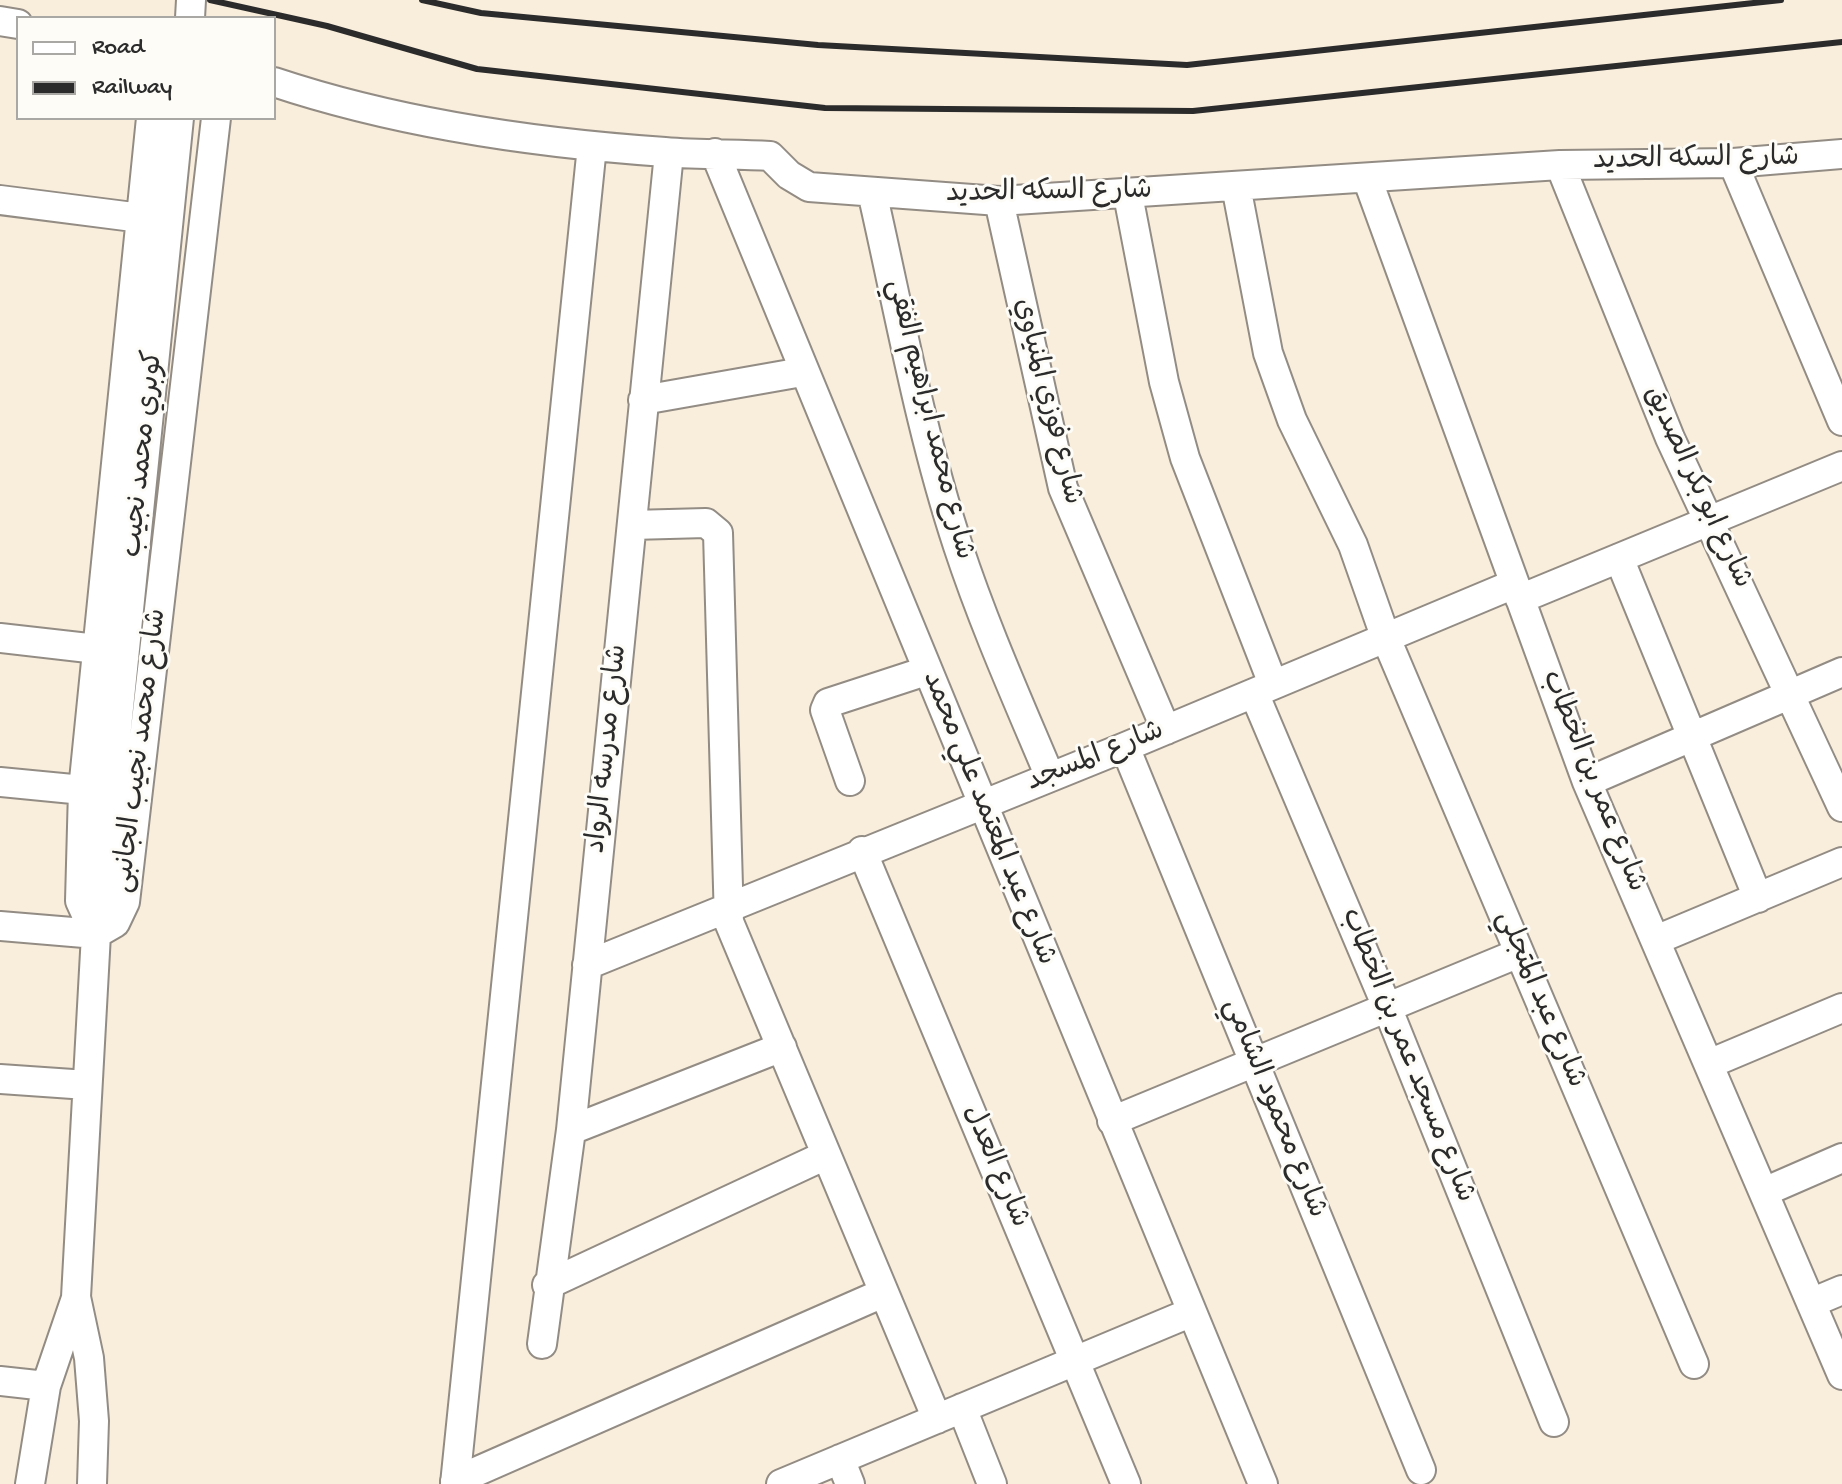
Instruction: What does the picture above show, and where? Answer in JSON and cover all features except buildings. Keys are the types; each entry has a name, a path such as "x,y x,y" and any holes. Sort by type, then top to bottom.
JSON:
{"street":[{"name":"شارع السكه الحديد","path":"276,82 448,125 592,146 669,153 770,156 789,175 809,187 999,201 1560,165 1733,163 1842,154"},
{"name":"شارع محمد نجيب الجانبى","path":"151,120 83,790 80,901 88,925 96,934 115,923 125,902 216,120"},
{"name":"كوبري محمد نجيب","path":"76,1297 96,934 179,120"},
{"path":"592,146 455,1483 883,1293"},
{"name":"شارع مدرسه الرواد","path":"542,1344 547,1285 571,1130 669,153"},
{"name":"شارع عبد المعتمد علي محمد","path":"715,153 802,372 1263,1484"},
{"path":"1733,163 1842,421"},
{"name":"شارع ابو بكر الصديق","path":"1560,165 1670,438 1842,807"},
{"name":"شارع عمر بن الخطاب","path":"1367,178 1587,782 1842,1375"},
{"name":"شارع عبد المتجلي","path":"1236,186 1268,353 1292,420 1353,545 1385,636 1694,1364"},
{"name":"شارع محمد ابراهيم الفقي","path":"872,192 936,469 958,545 984,620 1050,777"},
{"name":"شارع مسجد عمر بن الخطاب","path":"1128,195 1164,382 1185,458 1263,688 1554,1422"},
{"path":"0,200 141,218"},
{"name":"شارع فوزي المنياوي","path":"999,201 1063,488 1166,730"},
{"path":"643,400 802,372"},
{"name":"شارع المسجد","path":"587,965 980,803 1125,747 1385,636 1619,558 1842,466"},
{"path":"632,525 706,523 715,529 720,538 726,909 883,1293 949,1414 992,1484"},
{"path":"1619,558 1758,898"},
{"path":"0,638 97,649"},
{"path":"850,781 825,710 828,703 926,671"},
{"path":"1587,782 1842,672"},
{"name":"شارع محمود الشامي","path":"1125,747 1421,1470"},
{"path":"0,782 83,790"},
{"name":"شارع العدل","path":"862,851 1126,1484"},
{"path":"1656,940 1842,862"},
{"path":"0,926 96,934"},
{"path":"1112,1121 1519,953"},
{"path":"1709,1064 1842,1008"},
{"path":"571,1130 782,1047"},
{"path":"0,1079 87,1085"},
{"path":"547,1285 826,1155"},
{"path":"1764,1192 1842,1158"},
{"path":"1811,1303 1842,1290"},
{"path":"30,1484 46,1386 76,1297"},
{"path":"76,1297 91,1389 92,1484"},
{"path":"781,1484 845,1472 949,1414 1192,1312"},
{"path":"0,1381 46,1386"}],"railway":[{"path":"210,0 327,26 477,69 825,108 1193,111 1842,42"},
{"path":"422,0 481,13 818,45 1187,65 1781,0"}]}
